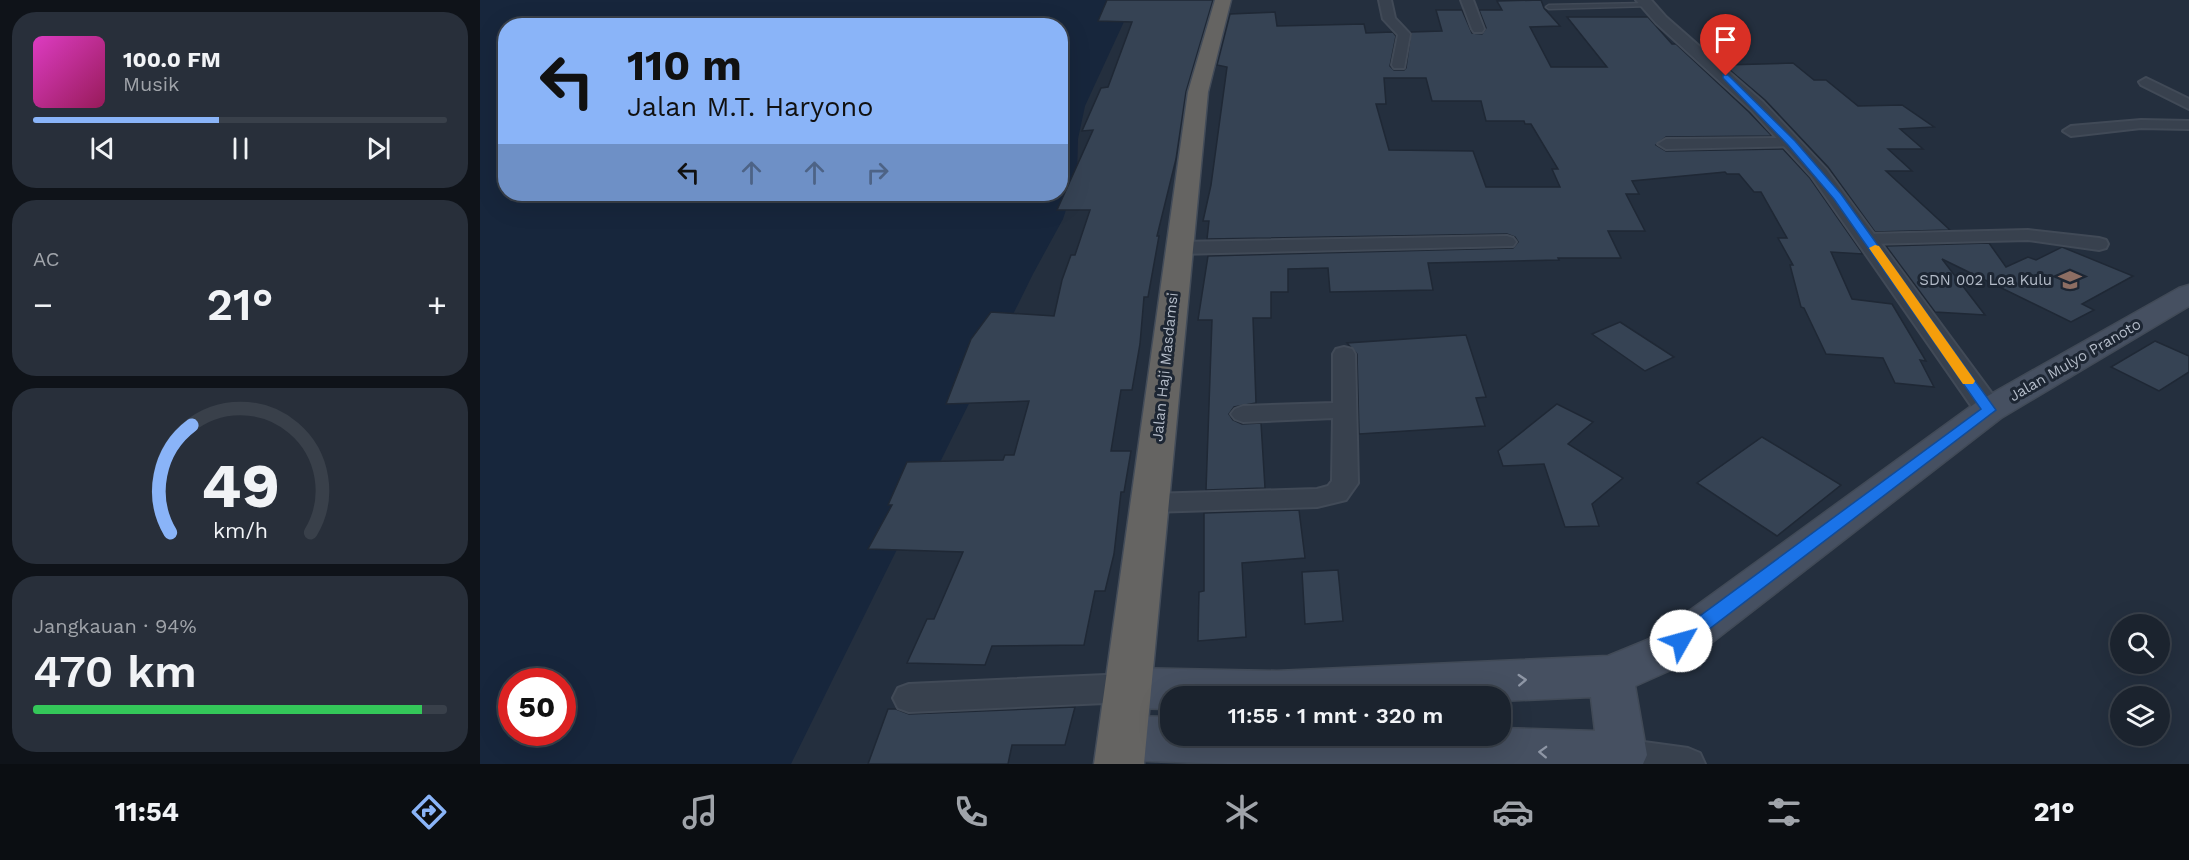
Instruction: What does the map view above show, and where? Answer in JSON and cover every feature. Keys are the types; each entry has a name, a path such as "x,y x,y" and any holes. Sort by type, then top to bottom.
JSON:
{"highway":[{"name":"Jalan Haji Masdamsi","path":"1120,751 1198,92 1223,0"}],"main road":[{"name":"Jalan Mulyo Pranoto","path":"1611,676 1668,651 1989,410 2189,294"},
{"path":"1120,751 1622,755 1611,676 1277,691 1128,688"}],"street":[{"path":"1385,0 1389,19 1404,34 1399,65"},
{"path":"1467,0 1478,29"},
{"path":"1646,3 1661,20 1757,106 1819,173 1989,410"},
{"path":"2146,82 2189,105"},
{"path":"2072,131 2141,124 2189,125"},
{"path":"1666,144 1792,143"},
{"path":"1868,239 2028,235 2099,244"},
{"path":"1178,248 1507,242"},
{"path":"1150,503 1317,498 1337,493 1345,483 1344,354"},
{"path":"1244,414 1344,410"},
{"path":"909,698 1128,688"},
{"path":"1622,755 1688,764"}],"lane":[{"path":"1549,7 1646,3"}],"water":[{"path":"480,0 1134,0 1085,106 1078,139 1077,177 1063,219 1033,274 791,764 480,764"}],"building":[{"path":"1107,0 1213,0 1186,92 1176,159 1157,236 1159,236 1148,297 1144,297 1140,344 1132,390 1121,390 1111,451 1131,451 1124,492 1121,492 1114,554 1105,591 1095,591 1084,645 992,646 985,665 907,663 927,619 934,619 963,552 868,549 892,505 888,505 907,462 1003,460 1005,455 1014,455 1029,401 946,404 971,339 991,312 1054,316 1062,280 1071,255 1075,255 1090,210 1057,210 1061,201 1068,201 1068,186 1093,130 1082,131 1101,88 1108,87 1132,22 1098,21"},
{"path":"1541,0 1544,8 1560,26 1530,27 1551,67 1607,67 1567,17 1648,17 1672,44 1676,44 1772,136 1666,137 1656,145 1666,151 1783,149 1810,178 1863,254 1831,252 1852,299 1892,304 1926,361 1920,360 1934,387 1895,383 1883,358 1826,354 1804,308 1801,307 1790,265 1793,265 1778,238 1787,238 1761,192 1754,192 1739,174 1725,172 1632,181 1639,194 1626,194 1645,231 1608,231 1621,258 1428,263 1433,290 1330,292 1328,268 1288,269 1288,292 1271,292 1271,318 1253,318 1256,403 1234,407 1229,414 1233,420 1242,424 1261,423 1265,488 1206,490 1212,320 1198,320 1208,256 1513,248 1518,242 1515,237 1507,234 1207,239 1209,221 1203,221 1211,185 1227,67 1217,65 1230,14 1275,12 1277,26 1364,24 1366,33 1393,32 1396,36 1390,66 1394,70 1404,70 1411,32 1442,31 1436,10 1462,10 1472,33 1482,34 1486,28 1479,10 1502,10 1497,1","holes":["1384,78 1426,78 1432,101 1481,101 1486,121 1524,121 1525,124 1531,124 1558,169 1552,169 1560,187 1486,187 1473,151 1389,150 1376,104 1386,104"]},
{"path":"1793,63 1814,80 1826,80 1858,106 1902,105 1934,127 1900,129 1923,149 1888,149 1912,171 1886,171 1950,230 1875,232 1828,167 1765,100 1724,65"},
{"path":"1989,243 2006,267 2028,257 2036,260 2062,247 2133,276 2082,304 2094,310 2071,322 1942,259 1985,315 1935,312 1886,246"},
{"path":"1620,322 1674,357 1645,371 1592,334"},
{"path":"1466,335 1486,397 1476,398 1485,426 1359,434 1357,354 1347,343"},
{"path":"2155,341 2189,356 2189,372 2159,391 2111,367"},
{"path":"1557,404 1593,422 1568,444 1623,478 1592,504 1599,526 1565,527 1544,464 1503,466 1498,451"},
{"path":"1762,437 1841,485 1777,536 1697,483"},
{"path":"1299,510 1305,558 1242,563 1246,637 1198,641 1199,592 1204,591 1204,513"},
{"path":"1338,570 1343,621 1305,624 1302,572"},
{"path":"1075,707 1065,745 1012,745 1008,764 868,764 888,709 896,709 909,714"}],"slow traffic":[{"path":"1875,248 1968,381"}],"place":[{"name":"SDN 002 Loa Kulu","path":"2070,280"}],"route":[{"path":"1681,641 1989,410 1838,197 1792,143 1726,76"}]}
